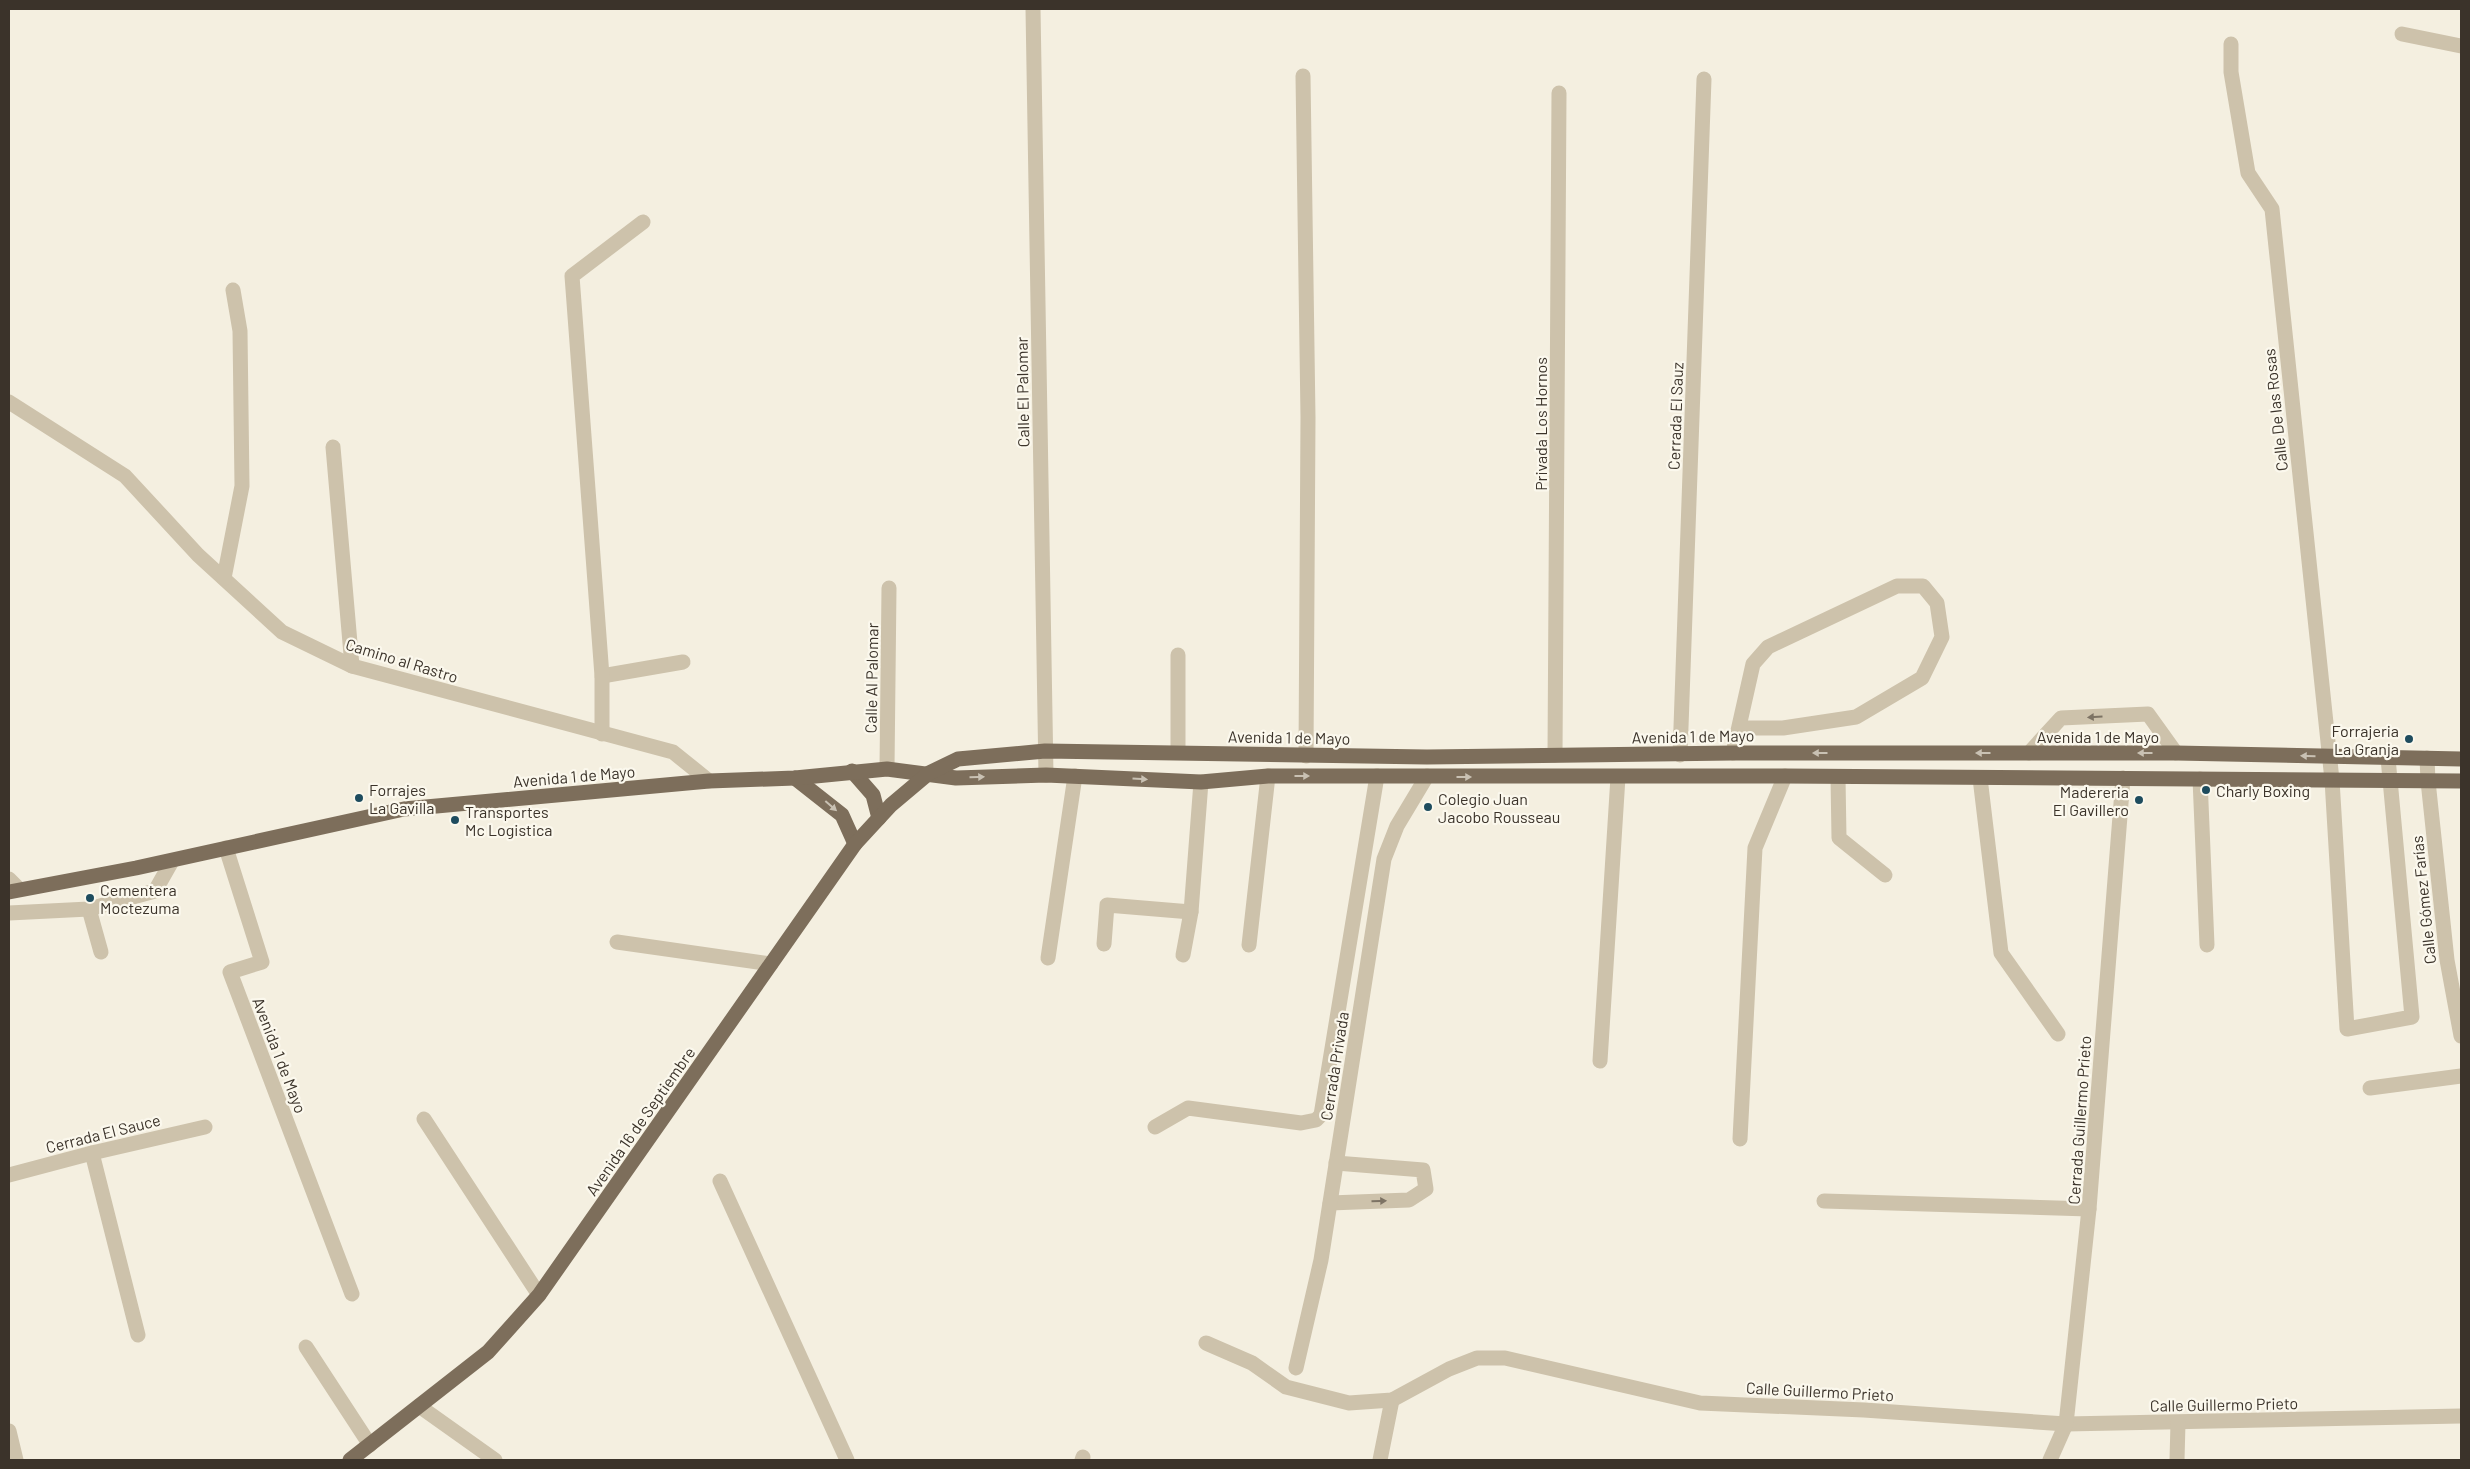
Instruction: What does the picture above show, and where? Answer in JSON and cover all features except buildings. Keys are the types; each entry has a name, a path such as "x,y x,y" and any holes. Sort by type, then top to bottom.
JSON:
{"main road":[{"name":"Avenida 1 de Mayo","path":"929,773 958,758 1045,751 1178,752 1306,756 1680,755 1733,753 2176,753 2461,759"},
{"name":"Avenida 1 de Mayo","path":"12,886 172,861 404,809 709,782 795,778 887,769 956,778 1046,775 1201,782 1268,776 1786,776 2461,781"},
{"path":"852,771 874,795 879,818"},
{"name":"Avenida 16 de Septiembre","path":"350,1460 488,1352 539,1295 855,844 879,818 929,773"},
{"path":"795,778 842,815 855,844"}],"street":[{"name":"Calle El Palomar","path":"1033,9 1046,775"},
{"path":"2402,34 2461,46"},
{"name":"Calle De las Rosas","path":"2231,44 2231,72 2248,174 2272,209 2332,780 2347,1029 2412,1017 2389,781"},
{"path":"1303,76 1308,417 1306,756"},
{"name":"Cerrada El Sauz","path":"1680,755 1704,79"},
{"name":"Privada Los Hornos","path":"1555,755 1559,93"},
{"path":"602,734 602,676 572,276 643,222"},
{"path":"224,578 242,486 240,331 232,290"},
{"name":"Camino al Rastro","path":"9,402 125,476 198,555 282,632 352,666 673,752 709,782"},
{"path":"333,447 352,666"},
{"path":"1733,753 1753,664 1768,647 1897,586 1923,586 1937,602 1942,637 1922,678 1856,717 1782,728 1739,728"},
{"name":"Calle Al Palomar","path":"887,769 890,588"},
{"path":"1178,655 1178,752"},
{"path":"602,676 683,662"},
{"path":"2029,753 2062,718 2148,714 2176,753"},
{"path":"2388,758 2389,781"},
{"name":"Calle Gómez Farías","path":"2427,758 2447,960 2461,1036"},
{"path":"1048,958 1075,776"},
{"path":"1249,945 1268,776"},
{"path":"1155,1127 1188,1108 1301,1122 1316,1120 1321,1115 1376,776"},
{"name":"Cerrada Privada","path":"1296,1368 1321,1260 1384,859 1397,826 1427,776"},
{"path":"1740,1140 1755,848 1786,776"},
{"path":"1600,1061 1618,777"},
{"path":"1838,777 1839,838 1885,875"},
{"path":"1980,778 2001,953 2058,1034"},
{"name":"Cerrada Guillermo Prieto","path":"2050,1460 2066,1424 2090,1209 2123,778"},
{"path":"2200,779 2207,945"},
{"path":"1183,955 1191,912 1201,782"},
{"name":"Avenida 1 de Mayo","path":"226,848 262,962 230,972 352,1294"},
{"path":"9,913 89,909 155,890 172,861"},
{"path":"1104,944 1107,905 1191,912"},
{"path":"89,909 101,952"},
{"path":"617,942 771,964"},
{"path":"2370,1088 2461,1076"},
{"path":"424,1119 539,1295"},
{"name":"Cerrada El Sauce","path":"9,1175 92,1153 206,1127"},
{"path":"92,1153 138,1335"},
{"path":"1330,1203 1409,1200 1426,1189 1423,1170 1336,1163"},
{"path":"720,1181 847,1460"},
{"path":"1824,1201 2090,1209"},
{"name":"Calle Guillermo Prieto","path":"1206,1343 1252,1363 1286,1387 1349,1403 1392,1400 1448,1369 1477,1358 1505,1358 1700,1403 1864,1410 2066,1424 2461,1416"},
{"path":"306,1347 370,1445"},
{"path":"1380,1460 1392,1400"},
{"path":"419,1406 495,1460"},
{"path":"2177,1460 2178,1423"},
{"path":"9,1431 16,1460"}],"place":[{"name":"Forrajeria La Granja","path":"2409,739"},
{"name":"Charly Boxing","path":"2206,790"},
{"name":"Forrajes La Gavilla","path":"359,798"},
{"name":"Madereria El Gavillero","path":"2139,800"},
{"name":"Colegio Juan Jacobo Rousseau","path":"1428,807"},
{"name":"Transportes Mc Logistica","path":"455,820"},
{"name":"Cementera Moctezuma","path":"90,898"}]}
